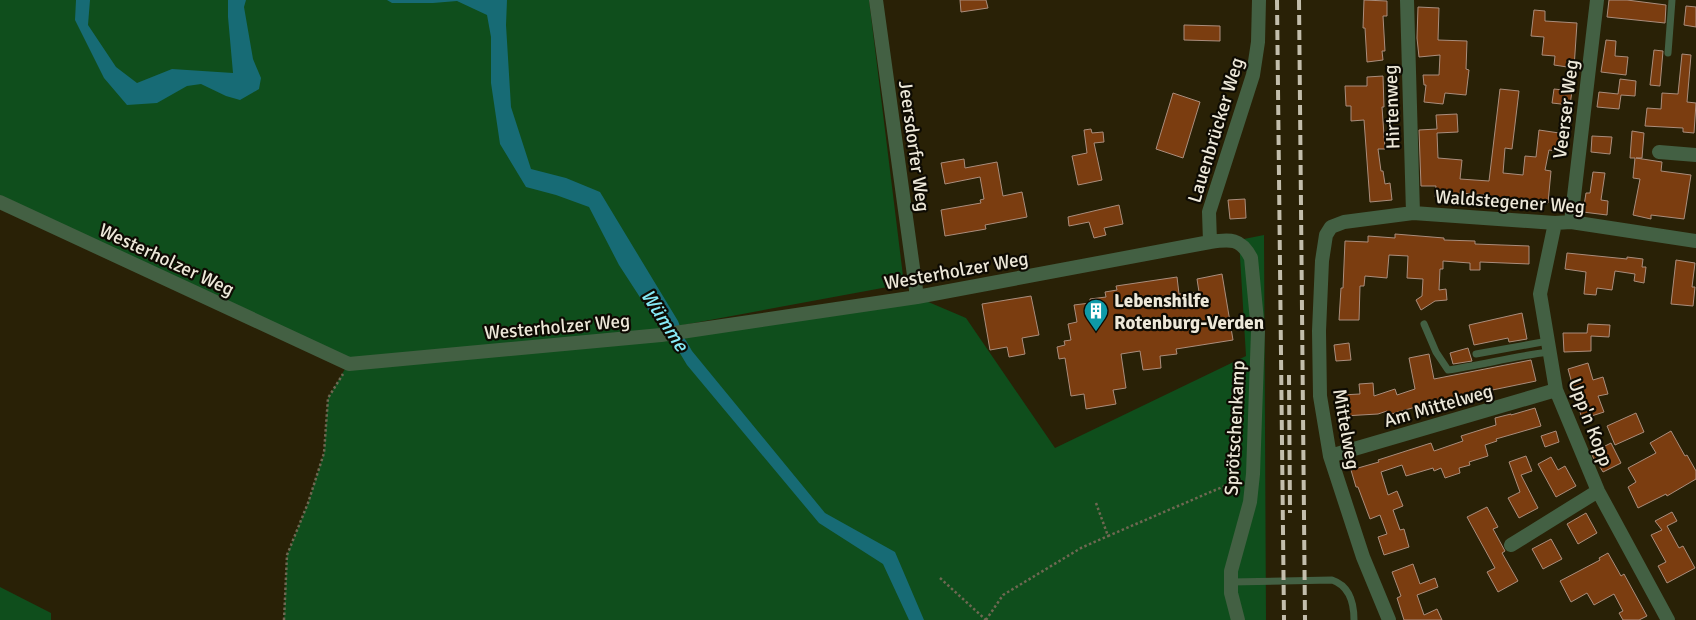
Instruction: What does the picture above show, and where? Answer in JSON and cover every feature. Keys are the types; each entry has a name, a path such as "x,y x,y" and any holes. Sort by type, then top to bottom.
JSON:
{"street":[{"name":"Jeersdorfer Weg","path":"876,0 917,297"},
{"name":"Lauenbrücker Weg","path":"1210,242 1208,212 1253,75 1256,59 1259,0"},
{"name":"Hirtenweg","path":"1407,0 1413,212"},
{"name":"Veerser Weg","path":"1570,222 1597,0"},
{"path":"1659,152 1696,156"},
{"name":"Westerholzer Weg","path":"0,202 349,364 661,335 917,297 1210,242 1228,239 1236,241"},
{"name":"Waldstegener Weg","path":"1326,235 1331,227 1344,222 1413,212 1554,223 1570,222 1696,241"},
{"name":"Upp'n Kopp","path":"1554,223 1540,294 1556,390 1598,491 1668,620"},
{"name":"Mittelweg","path":"1326,235 1320,297 1320,396 1330,456 1363,557 1389,620"},
{"name":"Sprötschenkamp","path":"1236,241 1247,251 1251,258 1258,331 1253,474 1250,502 1231,571 1230,582 1238,620"},
{"name":"Am Mittelweg","path":"1330,456 1556,390"},
{"path":"1511,545 1598,491"}],"lane":[{"path":"1668,53 1672,0"},
{"path":"1424,324 1436,352 1448,370 1523,355 1548,346"},
{"path":"1476,354 1548,346"},
{"path":"1230,582 1325,580 1337,582 1349,593 1353,602 1354,620"}],"path":[{"path":"284,620 287,555 308,503 324,453 328,398 349,364"},
{"path":"940,578 986,620 1003,595 1081,548 1253,474"},
{"path":"1096,503 1108,536"}],"green space":[{"path":"0,0 869,0 904,284 656,330 349,361 0,195"},
{"path":"1264,235 1266,620 284,620 287,555 308,503 324,453 328,398 345,369 686,340 684,337 926,301 966,318 1055,448 1246,356 1239,240"},
{"path":"0,587 51,613 51,620 0,620"}],"water":[{"path":"76,0 90,0 88,25 116,67 137,83 172,69 233,73 228,0 246,0 244,7 253,59 261,78 259,89 240,100 226,96 201,84 187,86 157,103 127,105 104,78 75,20"},
{"name":"Wümme","path":"387,0 507,0 506,25 511,107 531,169 566,178 600,192 678,321 692,351 825,513 895,552 924,620 909,620 883,564 819,523 687,365 672,340 658,325 619,265 589,207 526,187 500,144 491,83 491,37 487,15 457,1 392,3"}],"building":[{"path":"960,0 986,0 988,8 961,12"},
{"path":"1364,0 1387,1 1387,16 1383,16 1385,51 1382,51 1383,60 1367,62 1365,28 1363,28"},
{"path":"1609,0 1627,0 1666,5 1665,23 1607,17"},
{"path":"1686,6 1696,7 1696,27 1684,25"},
{"path":"1418,7 1439,8 1438,40 1467,41 1466,69 1469,70 1466,95 1445,93 1443,104 1424,102 1426,85 1424,85 1423,75 1439,75 1440,55 1419,57 1417,38"},
{"path":"1534,10 1545,11 1545,21 1577,23 1574,68 1554,65 1555,56 1542,55 1544,37 1531,36"},
{"path":"1184,25 1220,26 1220,41 1184,40"},
{"path":"1606,40 1616,41 1615,56 1628,57 1626,75 1601,72"},
{"path":"1654,50 1663,51 1660,86 1650,85"},
{"path":"1682,54 1691,55 1687,102 1696,103 1694,133 1683,132 1683,128 1645,126 1647,108 1661,109 1662,93 1678,94"},
{"path":"1383,76 1384,107 1382,107 1385,149 1378,149 1381,171 1383,171 1385,184 1390,183 1392,200 1370,202 1364,120 1351,121 1351,106 1346,106 1345,86 1367,86 1367,77"},
{"path":"1620,79 1636,81 1635,96 1621,95 1619,109 1597,107 1599,92 1618,94"},
{"path":"1500,89 1519,91 1512,149 1505,148 1503,173 1523,175 1525,156 1536,157 1539,130 1566,134 1564,152 1549,150 1545,170 1551,171 1548,203 1509,200 1508,204 1486,201 1487,195 1459,193 1459,198 1435,197 1436,186 1421,186 1419,130 1437,129 1436,115 1457,114 1458,132 1437,133 1438,158 1462,160 1460,179 1489,181"},
{"path":"1554,89 1572,91 1570,105 1552,103"},
{"path":"1173,93 1200,102 1183,158 1156,149"},
{"path":"1091,129 1092,133 1103,132 1104,142 1094,143 1102,180 1078,185 1072,156 1087,153 1084,130"},
{"path":"1632,131 1644,133 1642,158 1636,158 1662,162 1661,171 1691,175 1684,219 1651,215 1651,219 1633,215 1640,179 1633,178 1635,158 1630,158"},
{"path":"1592,136 1612,137 1610,154 1591,152"},
{"path":"964,159 965,168 997,162 1003,196 1022,192 1027,217 985,225 986,229 945,236 941,210 981,203 980,200 984,199 980,177 945,184 941,163"},
{"path":"1593,172 1605,173 1601,200 1608,201 1607,215 1583,212 1586,193 1590,193"},
{"path":"1245,199 1246,218 1230,219 1228,200"},
{"path":"1119,205 1123,224 1104,228 1106,235 1094,238 1089,222 1069,226 1068,217"},
{"path":"1395,234 1444,238 1444,240 1475,241 1475,244 1529,246 1529,264 1480,262 1480,270 1470,270 1470,263 1443,261 1443,269 1440,269 1439,290 1446,289 1447,300 1435,301 1421,310 1416,300 1422,296 1423,279 1407,278 1408,256 1389,255 1387,278 1365,276 1364,286 1360,286 1359,320 1339,320 1341,288 1343,288 1345,241 1368,242 1368,236 1395,238"},
{"path":"1567,253 1643,259 1642,267 1646,267 1644,283 1634,281 1635,274 1615,271 1612,290 1597,288 1596,295 1584,294 1586,272 1565,269"},
{"path":"1676,260 1695,263 1692,287 1695,287 1693,306 1671,304"},
{"path":"1222,274 1233,340 1176,349 1177,354 1160,356 1161,368 1143,370 1140,351 1121,354 1126,388 1113,390 1116,404 1086,409 1084,394 1071,396 1065,358 1059,359 1057,347 1065,345 1064,341 1071,340 1068,324 1077,322 1074,305 1090,303 1090,299 1106,297 1105,292 1117,290 1116,286 1177,277 1179,294 1199,292 1197,279"},
{"path":"1031,296 1039,335 1022,338 1025,354 1009,357 1007,347 990,350 982,304"},
{"path":"1522,313 1527,339 1509,342 1508,338 1474,345 1469,325"},
{"path":"1588,324 1610,325 1609,337 1591,336 1591,351 1564,352 1563,333 1587,333"},
{"path":"1349,343 1351,360 1336,361 1334,345"},
{"path":"1468,348 1472,361 1453,364 1450,353"},
{"path":"1429,354 1434,379 1531,360 1536,381 1439,401 1439,403 1419,406 1388,415 1387,411 1378,414 1343,416 1341,395 1360,394 1359,384 1373,383 1374,396 1395,389 1397,395 1415,389 1409,358"},
{"path":"1588,363 1593,380 1603,377 1608,394 1598,396 1604,412 1582,419 1568,369"},
{"path":"1535,408 1541,426 1496,439 1497,441 1485,445 1488,456 1469,462 1470,465 1459,468 1460,473 1445,478 1441,468 1434,471 1433,468 1406,476 1402,465 1381,472 1388,495 1397,491 1403,506 1393,510 1400,530 1404,529 1409,547 1384,555 1378,537 1387,534 1380,515 1370,519 1351,470 1431,443 1434,451 1463,441 1461,436 1496,425 1495,418"},
{"path":"1636,413 1644,432 1615,445 1607,426"},
{"path":"1556,431 1559,442 1545,447 1541,436"},
{"path":"1671,431 1696,471 1696,479 1667,496 1666,494 1638,508 1628,487 1636,482 1628,468 1656,453 1650,443"},
{"path":"1611,443 1621,463 1603,472 1591,453"},
{"path":"1526,456 1532,471 1521,475 1538,508 1519,518 1508,498 1520,492 1509,462"},
{"path":"1551,457 1558,470 1565,466 1576,486 1556,497 1538,464"},
{"path":"1487,507 1498,527 1493,529 1505,551 1502,553 1518,581 1498,592 1487,572 1495,568 1467,517"},
{"path":"1672,512 1677,521 1667,526 1679,548 1683,546 1695,568 1667,583 1658,566 1666,562 1651,535 1662,530 1655,521"},
{"path":"1586,513 1597,533 1578,544 1567,524"},
{"path":"1551,539 1562,559 1543,569 1532,549"},
{"path":"1608,553 1621,576 1624,574 1647,616 1639,620 1623,620 1619,613 1623,611 1614,594 1594,605 1587,593 1571,602 1560,581 1600,560 1599,558"},
{"path":"1413,564 1420,584 1435,578 1438,587 1417,595 1424,615 1437,609 1442,620 1404,620 1397,598 1401,596 1392,572"}],"railway":[{"path":"1277,0 1284,620"},
{"path":"1299,0 1305,620"},
{"path":"1289,375 1290,513"}],"place":[{"name":"Lebenshilfe Rotenburg-Verden","path":"1096,332"}]}
